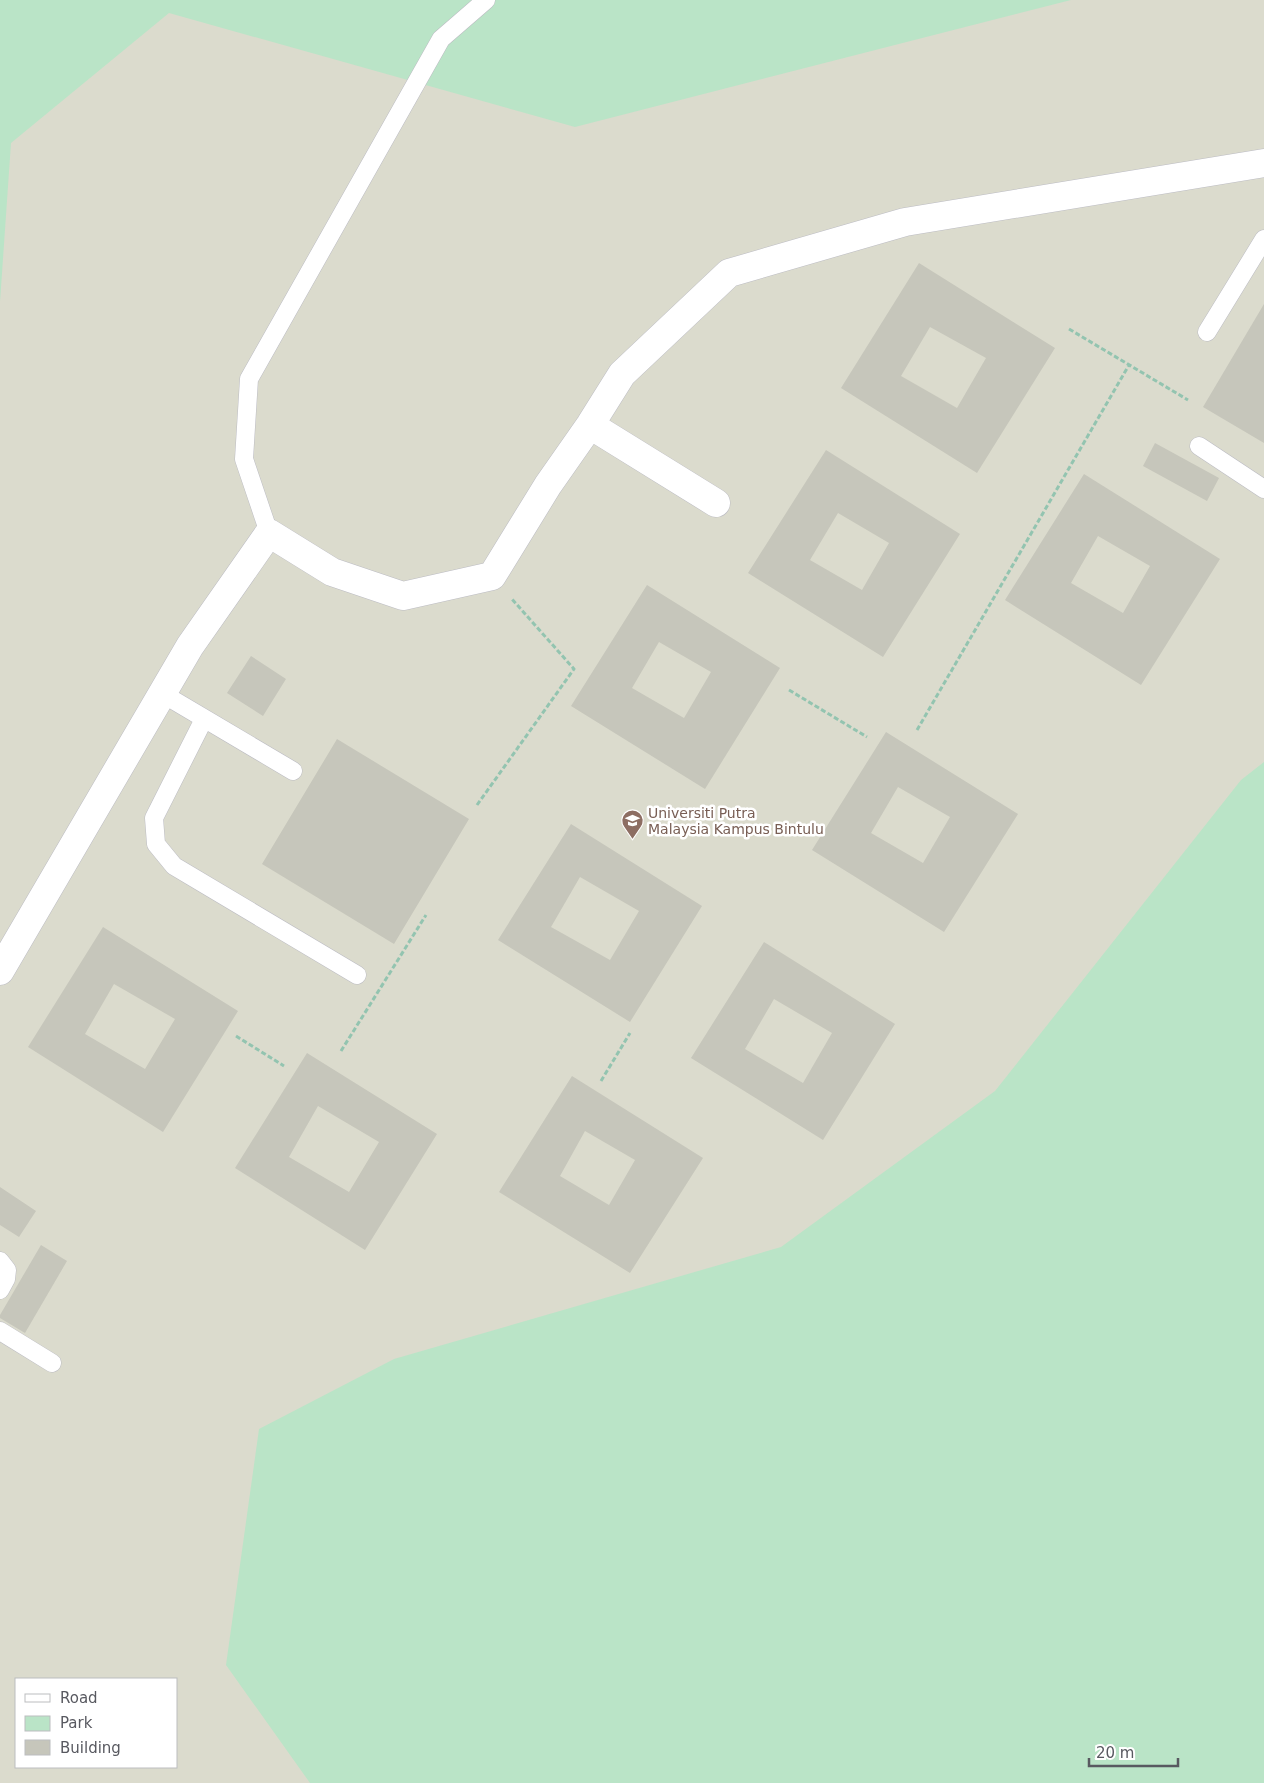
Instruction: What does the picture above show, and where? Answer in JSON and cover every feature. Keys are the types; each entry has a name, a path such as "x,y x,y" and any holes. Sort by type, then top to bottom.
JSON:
{"street":[{"path":"0,971 190,646 269,533 332,572 403,596 492,576 548,485 590,425 622,374 729,273 905,222 1264,163"},
{"path":"590,425 716,503"}],"lane":[{"path":"269,533 244,459 249,379 441,39 486,0"},
{"path":"1207,332 1264,240"},
{"path":"1199,446 1264,489"},
{"path":"163,694 293,771"},
{"path":"204,719 154,818 156,844 174,866 357,975"},
{"path":"0,1261 7,1270 6,1278 0,1290"},
{"path":"0,1331 52,1363"}],"path":[{"path":"1069,328 1188,400"},
{"path":"917,730 1129,365"},
{"path":"477,805 574,669 492,576"},
{"path":"789,690 867,737"},
{"path":"341,1051 426,915"},
{"path":"601,1081 630,1033"},
{"path":"236,1036 284,1066"}],"shaded area":[{"name":"Universiti Putra Malaysia Kampus Bintulu","path":"0,0 1264,0 1264,1783 0,1783"}],"green space":[{"path":"0,0 1071,0 575,127 169,13 11,143 0,302"},
{"path":"1264,762 1264,1783 310,1783 226,1665 259,1429 394,1359 781,1247 995,1091 1241,780"}],"building":[{"path":"919,263 1055,348 977,473 841,388","holes":["930,327 986,358 957,408 901,376"]},
{"path":"1264,304 1264,443 1203,407"},
{"path":"1155,443 1219,478 1207,501 1143,466"},
{"path":"826,450 960,534 883,657 748,573","holes":["838,513 889,543 862,590 810,560"]},
{"path":"1084,474 1220,559 1141,685 1005,600","holes":["1098,536 1150,566 1123,613 1071,583"]},
{"path":"647,585 780,668 705,789 571,706","holes":["659,642 711,672 684,718 632,688"]},
{"path":"251,656 286,679 263,716 227,693"},
{"path":"886,732 1018,814 944,932 812,850","holes":["898,787 950,817 923,863 871,833"]},
{"path":"337,739 469,819 394,944 262,864"},
{"path":"571,824 702,906 630,1022 498,940","holes":["580,877 639,911 610,960 551,927"]},
{"path":"103,927 238,1011 163,1132 28,1047","holes":["114,984 175,1019 145,1069 85,1034"]},
{"path":"764,942 895,1024 823,1140 691,1058","holes":["774,999 832,1033 803,1083 745,1049"]},
{"path":"307,1053 437,1134 365,1250 235,1168","holes":["318,1106 379,1142 349,1192 289,1157"]},
{"path":"572,1076 703,1158 630,1273 499,1192","holes":["585,1131 635,1160 609,1205 560,1176"]},
{"path":"0,1187 36,1211 19,1237 0,1225"},
{"path":"41,1245 67,1261 25,1333 0,1318 0,1315"}],"place":[{"name":"Universiti Putra Malaysia Kampus Bintulu","path":"632,840"}]}
